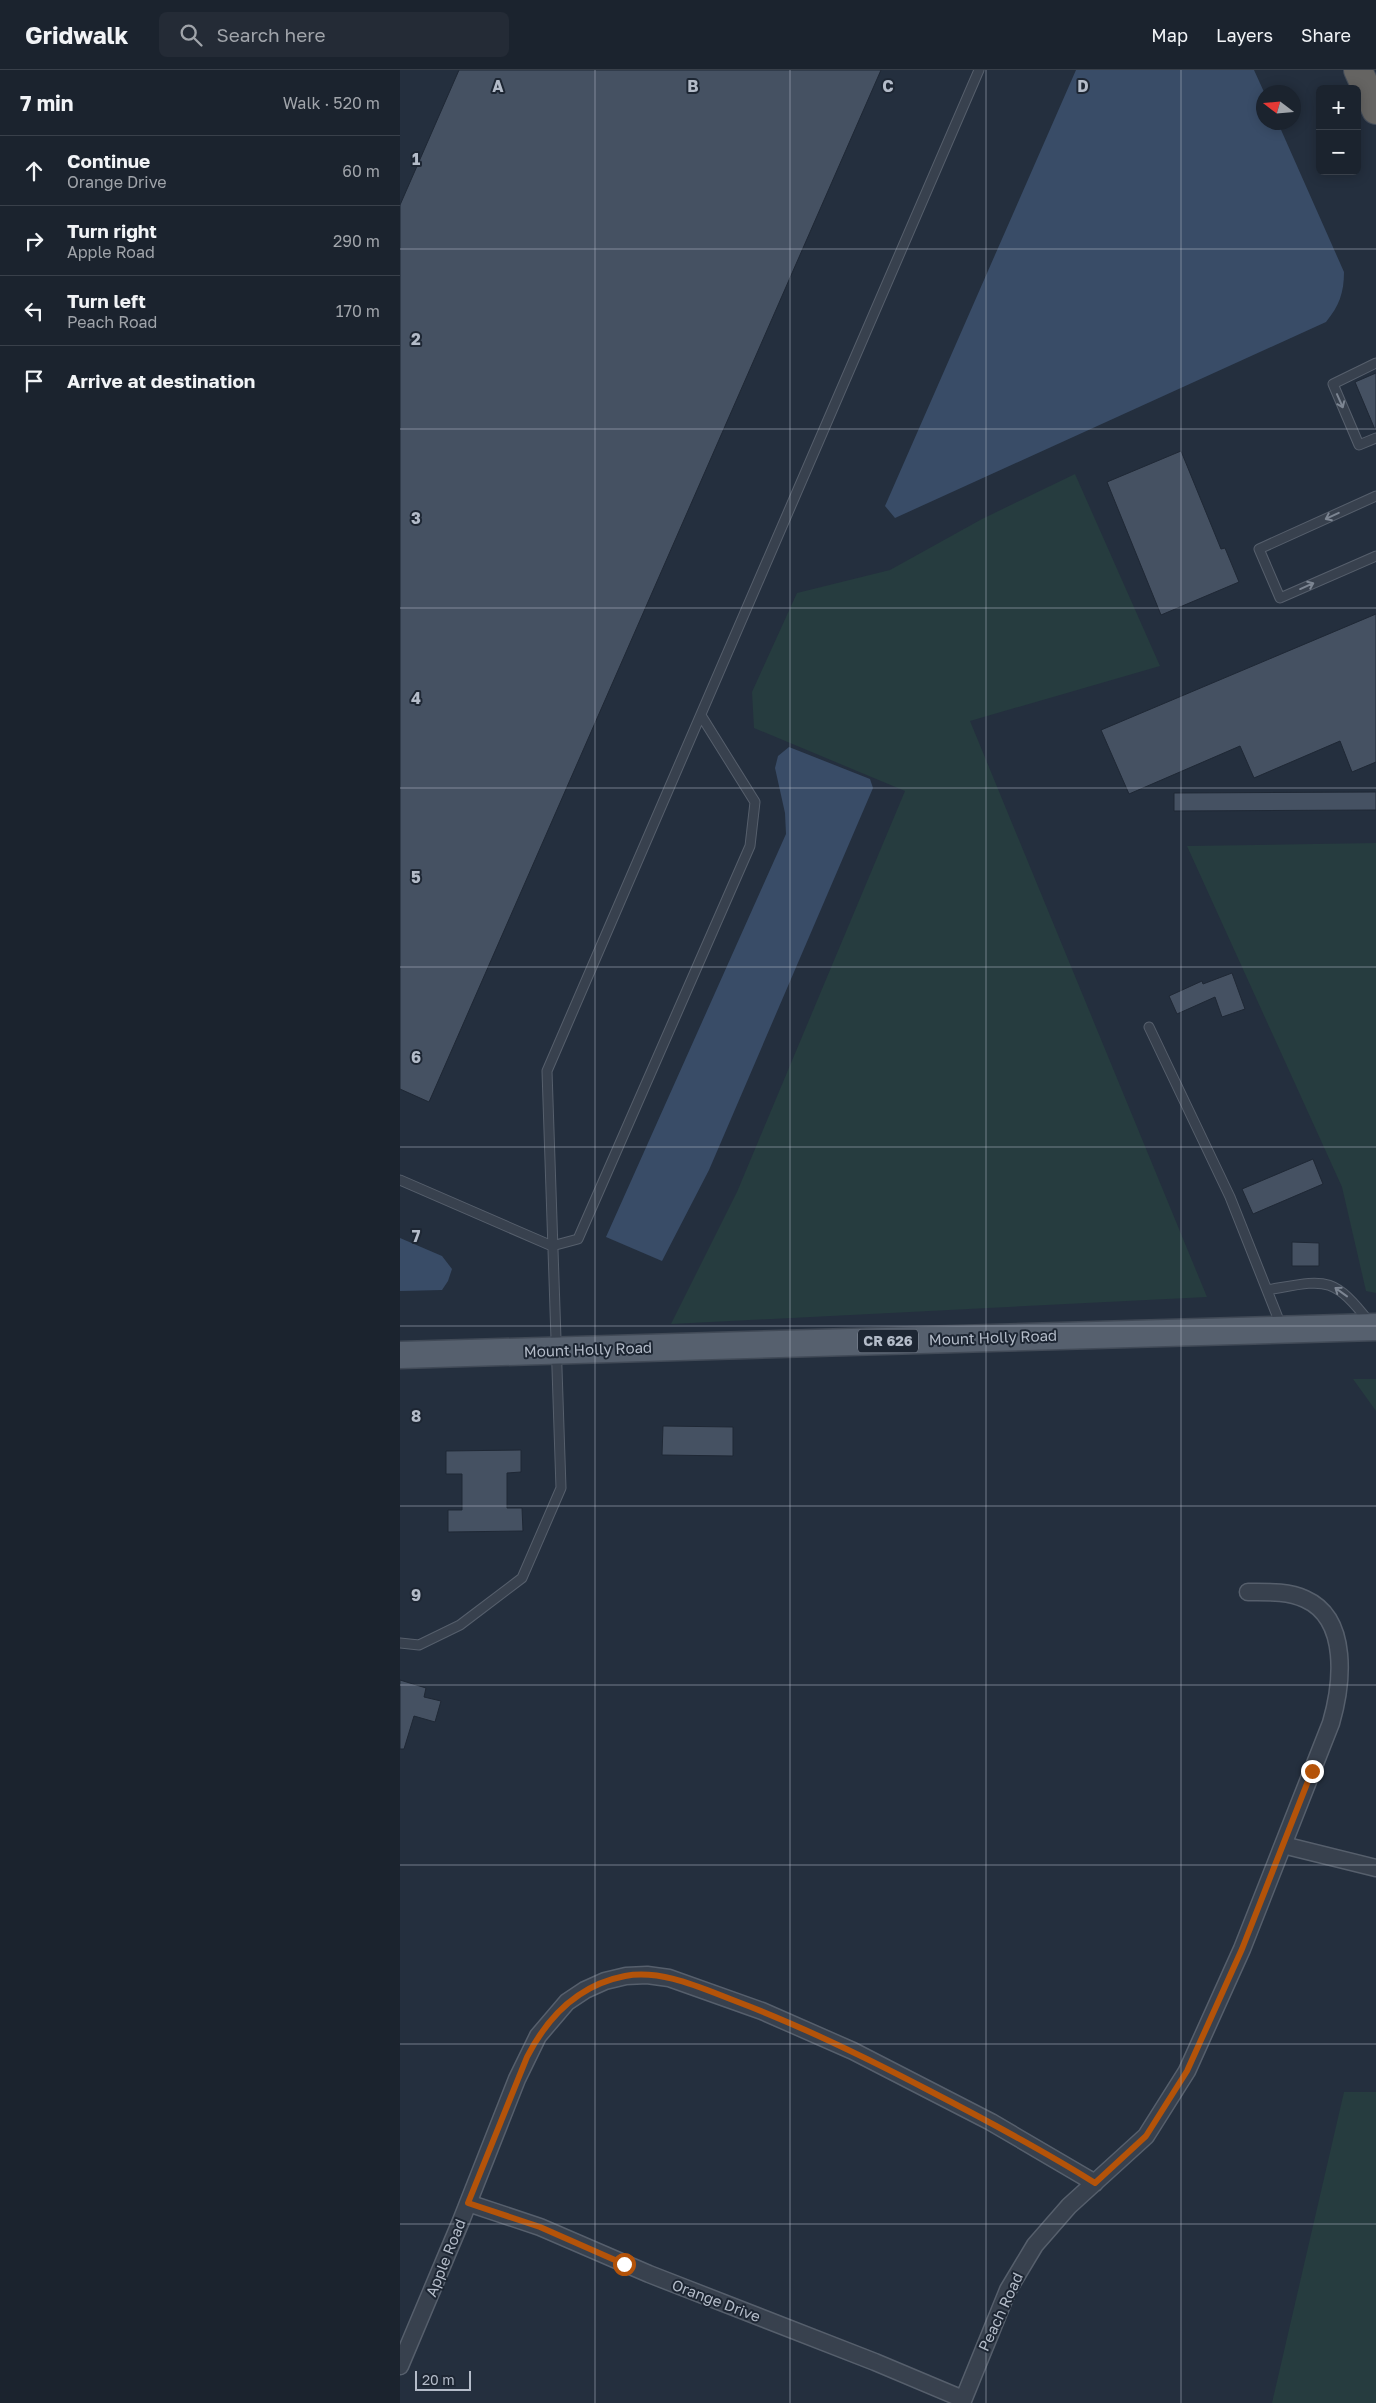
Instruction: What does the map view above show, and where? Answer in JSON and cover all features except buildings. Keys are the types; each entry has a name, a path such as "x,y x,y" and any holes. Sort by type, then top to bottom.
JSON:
{"highway":[{"path":"1358,70 1376,110"}],"main road":[{"name":"Mount Holly Road","path":"400,1356 1375,1328"}],"street":[{"name":"Peach Road","path":"962,2401 1008,2290 1036,2245 1052,2224 1146,2136 1175,2093 1210,2023 1332,1723 1338,1701 1340,1658 1337,1639 1319,1608 1305,1599 1290,1594 1248,1592"},
{"path":"1283,1845 1376,1868"},
{"name":"Apple Road","path":"400,2366 517,2079 538,2036 567,2002 585,1990 626,1976 647,1975 670,1978 714,1992 786,2020 853,2051 1027,2141 1095,2183"},
{"name":"Orange Drive","path":"468,2203 540,2227 649,2274 875,2362 962,2401"}],"lane":[{"path":"400,1643 419,1645 460,1625 522,1578 561,1488 548,1071 979,70"},
{"path":"1376,363 1333,384 1359,445 1376,438"},
{"path":"1376,496 1259,550 1280,598 1376,556"},
{"path":"400,1180 552,1246 578,1239 750,846 754,802 702,717"},
{"path":"1149,1027 1230,1197 1284,1330"},
{"path":"1267,1290 1314,1282 1332,1285 1351,1298 1375,1328"}],"green space":[{"path":"1075,474 1160,666 970,721 1207,1297 671,1324 737,1192 905,791 754,728 752,692 797,593 890,570 982,519"},
{"path":"1376,843 1376,1293 1366,1291 1342,1187 1187,846"},
{"path":"1353,1379 1376,1379 1376,1411"},
{"path":"1344,2092 1376,2092 1376,2403 1272,2403"}],"water":[{"path":"1076,70 1254,70 1261,85 1256,85 1256,130 1281,130 1344,272 1340,299 1326,322 895,518 885,506"},
{"path":"789,747 870,779 873,788 709,1170 662,1261 606,1237 786,834 785,813 775,768 778,756"},
{"path":"400,1238 442,1256 452,1269 448,1281 442,1290 400,1291"}],"route":[{"path":"624,2264 523,2220 468,2203 527,2057 538,2036 567,2002 585,1990 626,1976 647,1975 670,1978 714,1992 853,2051 1027,2141 1095,2183 1146,2136 1175,2093 1187,2071 1242,1949 1312,1771"}]}
